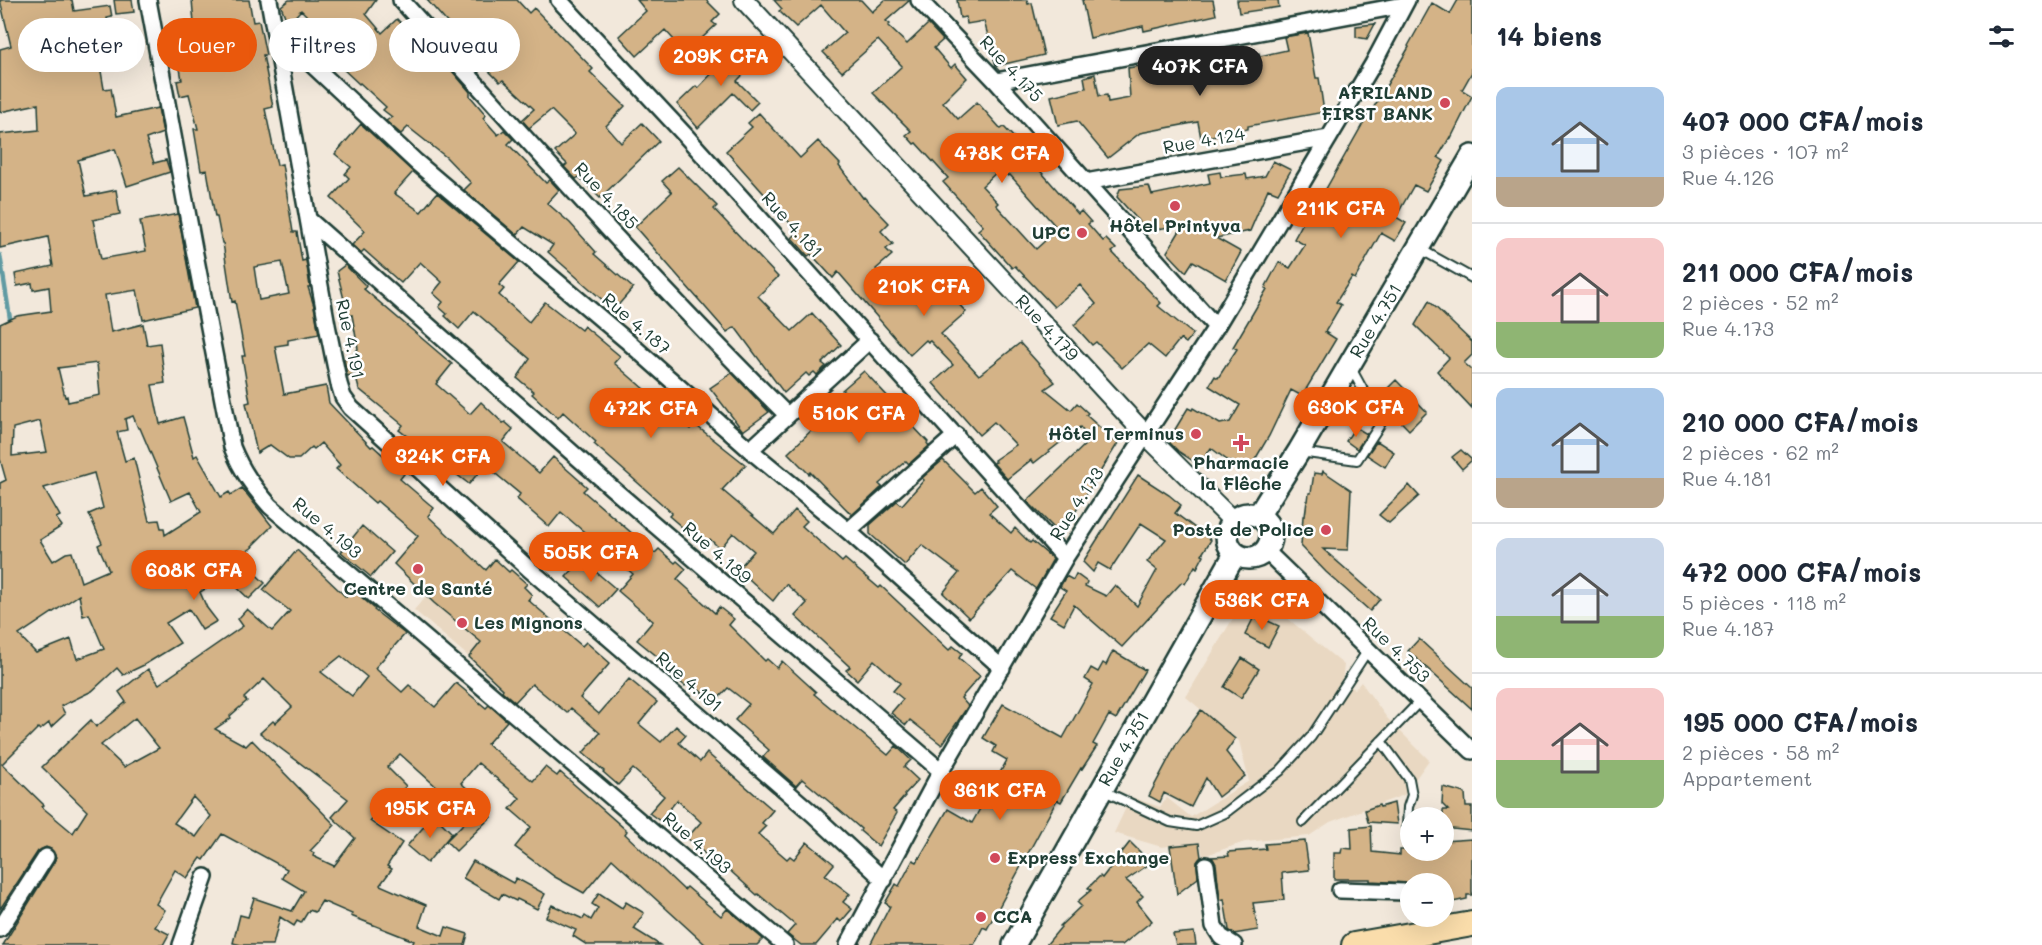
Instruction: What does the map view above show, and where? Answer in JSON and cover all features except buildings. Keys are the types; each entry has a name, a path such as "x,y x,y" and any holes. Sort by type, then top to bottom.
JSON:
{"main road":[{"name":"Rue 4.751","path":"1258,516 1299,452 1472,156"},
{"path":"1249,513 1258,516 1270,528 1270,544 1259,556 1251,559 1242,558 1228,547 1227,528 1232,520 1240,515 1249,513"},
{"name":"Rue 4.751","path":"1014,945 1235,554"},
{"path":"1354,945 1472,924"}],"street":[{"name":"Rue 4.193","path":"148,0 232,447 250,483 270,506 785,945"},
{"name":"Rue 4.191","path":"269,0 273,18"},
{"name":"Rue 4.185","path":"401,0 697,323 787,415"},
{"name":"Rue 4.181","path":"559,0 693,144 1065,558"},
{"name":"Rue 4.179","path":"744,0 1145,434 1232,520"},
{"name":"Rue 4.175","path":"919,0 996,81 1216,327"},
{"path":"996,81 1406,2"},
{"name":"Rue 4.173","path":"848,945 941,771 1065,558 1216,327 1329,138 1406,2"},
{"name":"Rue 4.191","path":"282,72 339,384 343,397 351,408 528,568 804,806 884,880"},
{"name":"Rue 4.187","path":"320,72 416,162 626,340 750,450 848,531 1002,668"},
{"name":"Rue 4.124","path":"1086,182 1329,138"},
{"name":"Rue 4.189","path":"308,219 612,488 941,771"},
{"path":"750,450 870,340"},
{"path":"848,531 956,435"},
{"name":"Rue 4.753","path":"1266,551 1472,751"},
{"path":"0,928 46,857"},
{"path":"1206,865 1214,926 1221,937 1234,945"},
{"path":"181,945 205,877"},
{"path":"1340,890 1400,892"}],"lane":[{"path":"1419,249 1472,278"},
{"path":"1299,452 1357,460 1381,423 1350,365"},
{"path":"1101,789 1170,822 1196,826 1225,813 1280,771 1311,737 1368,650"},
{"path":"1302,822 1420,700"},
{"path":"1382,741 1408,779 1412,795 1408,807"}],"shaded area":[{"name":"Les Mignons","path":"442,578 510,636 482,668 414,610"},
{"path":"1251,588 1344,665 1342,682 1355,689 1361,682 1387,718 1429,760 1404,795 1330,822 1309,836 1245,842 1203,856 1200,842 1162,847 1114,833 1131,797 1160,807 1167,798 1191,817 1249,781 1239,741 1186,697"}],"waterway":[{"path":"0,255 11,325"}],"place":[{"name":"AFRILAND FIRST BANK","path":"1445,103"},
{"name":"Hôtel Printyva","path":"1175,206"},
{"name":"UPC","path":"1082,233"},
{"name":"Hôtel Terminus","path":"1196,434"},
{"name":"Pharmacie la Flêche","path":"1241,443"},
{"name":"Poste de Police","path":"1326,530"},
{"name":"Centre de Santé","path":"418,569"},
{"name":"Les Mignons","path":"462,623"},
{"name":"Express Exchange","path":"995,858"},
{"name":"CCA","path":"981,917"}]}
